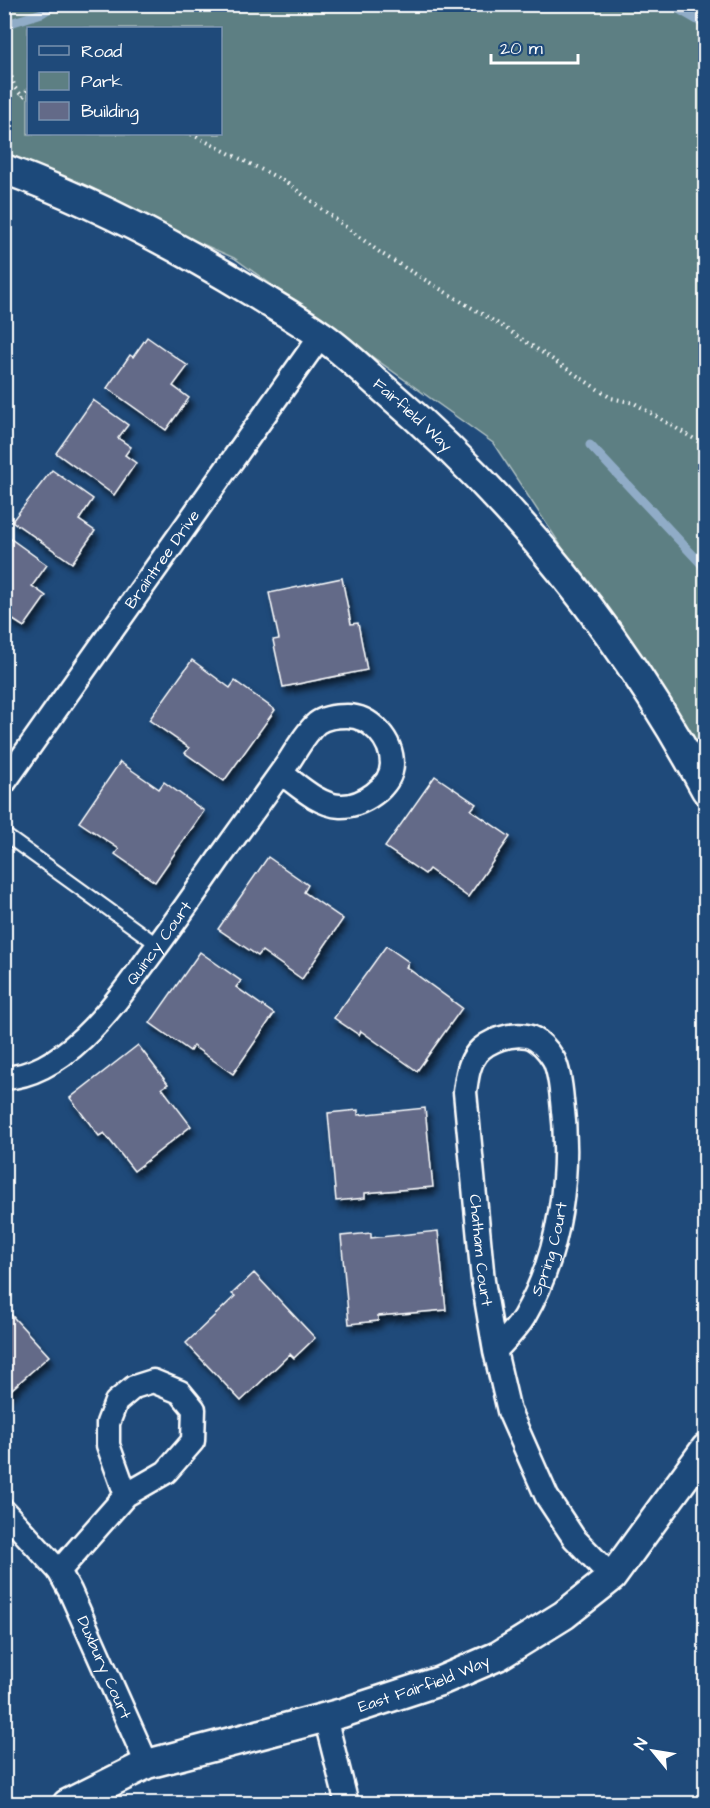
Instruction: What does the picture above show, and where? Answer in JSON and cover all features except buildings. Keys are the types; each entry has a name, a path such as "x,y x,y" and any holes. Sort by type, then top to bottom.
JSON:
{"street":[{"name":"Fairfield Way","path":"4,169 99,207 143,228 201,261 321,335 424,423 506,506 556,564 604,628 646,690 705,790"},
{"name":"Braintree Drive","path":"4,783 321,335"},
{"name":"Quincy Court","path":"4,1078 19,1077 42,1069 99,1023 158,945 281,772 317,723 334,716 351,716 366,720 387,742 393,766 386,780 374,795 358,803 339,806 318,799 281,772"},
{"name":"Chatham Court","path":"566,1130 555,1061 543,1046 529,1036 511,1036 492,1041 478,1053 469,1068 465,1092 483,1281 495,1351 509,1411 547,1497 574,1538 612,1577"},
{"name":"Spring Court","path":"495,1351 523,1319 540,1284 555,1235 565,1181 566,1130"},
{"path":"59,1571 126,1495 166,1472 193,1441 194,1409 180,1392 153,1381 134,1387 116,1402 108,1423 108,1445 126,1495"},
{"name":"East Fairfield Way","path":"67,1803 147,1764 325,1717 440,1680 498,1656 564,1615 612,1577 705,1448"},
{"name":"Duxbury Court","path":"4,1511 59,1571 147,1764"},
{"path":"325,1717 347,1803"}],"lane":[{"path":"4,834 158,945"}],"path":[{"path":"4,54 15,88 22,97 27,90"},
{"path":"193,135 286,182 382,254 502,326 611,398 634,403 705,446"}],"green space":[{"path":"5,5 705,5 704,762 493,443 234,258 5,157"}],"waterway":[{"path":"4,25 42,13 56,4"},
{"path":"670,4 706,25"},
{"path":"590,445 706,569"}]}
